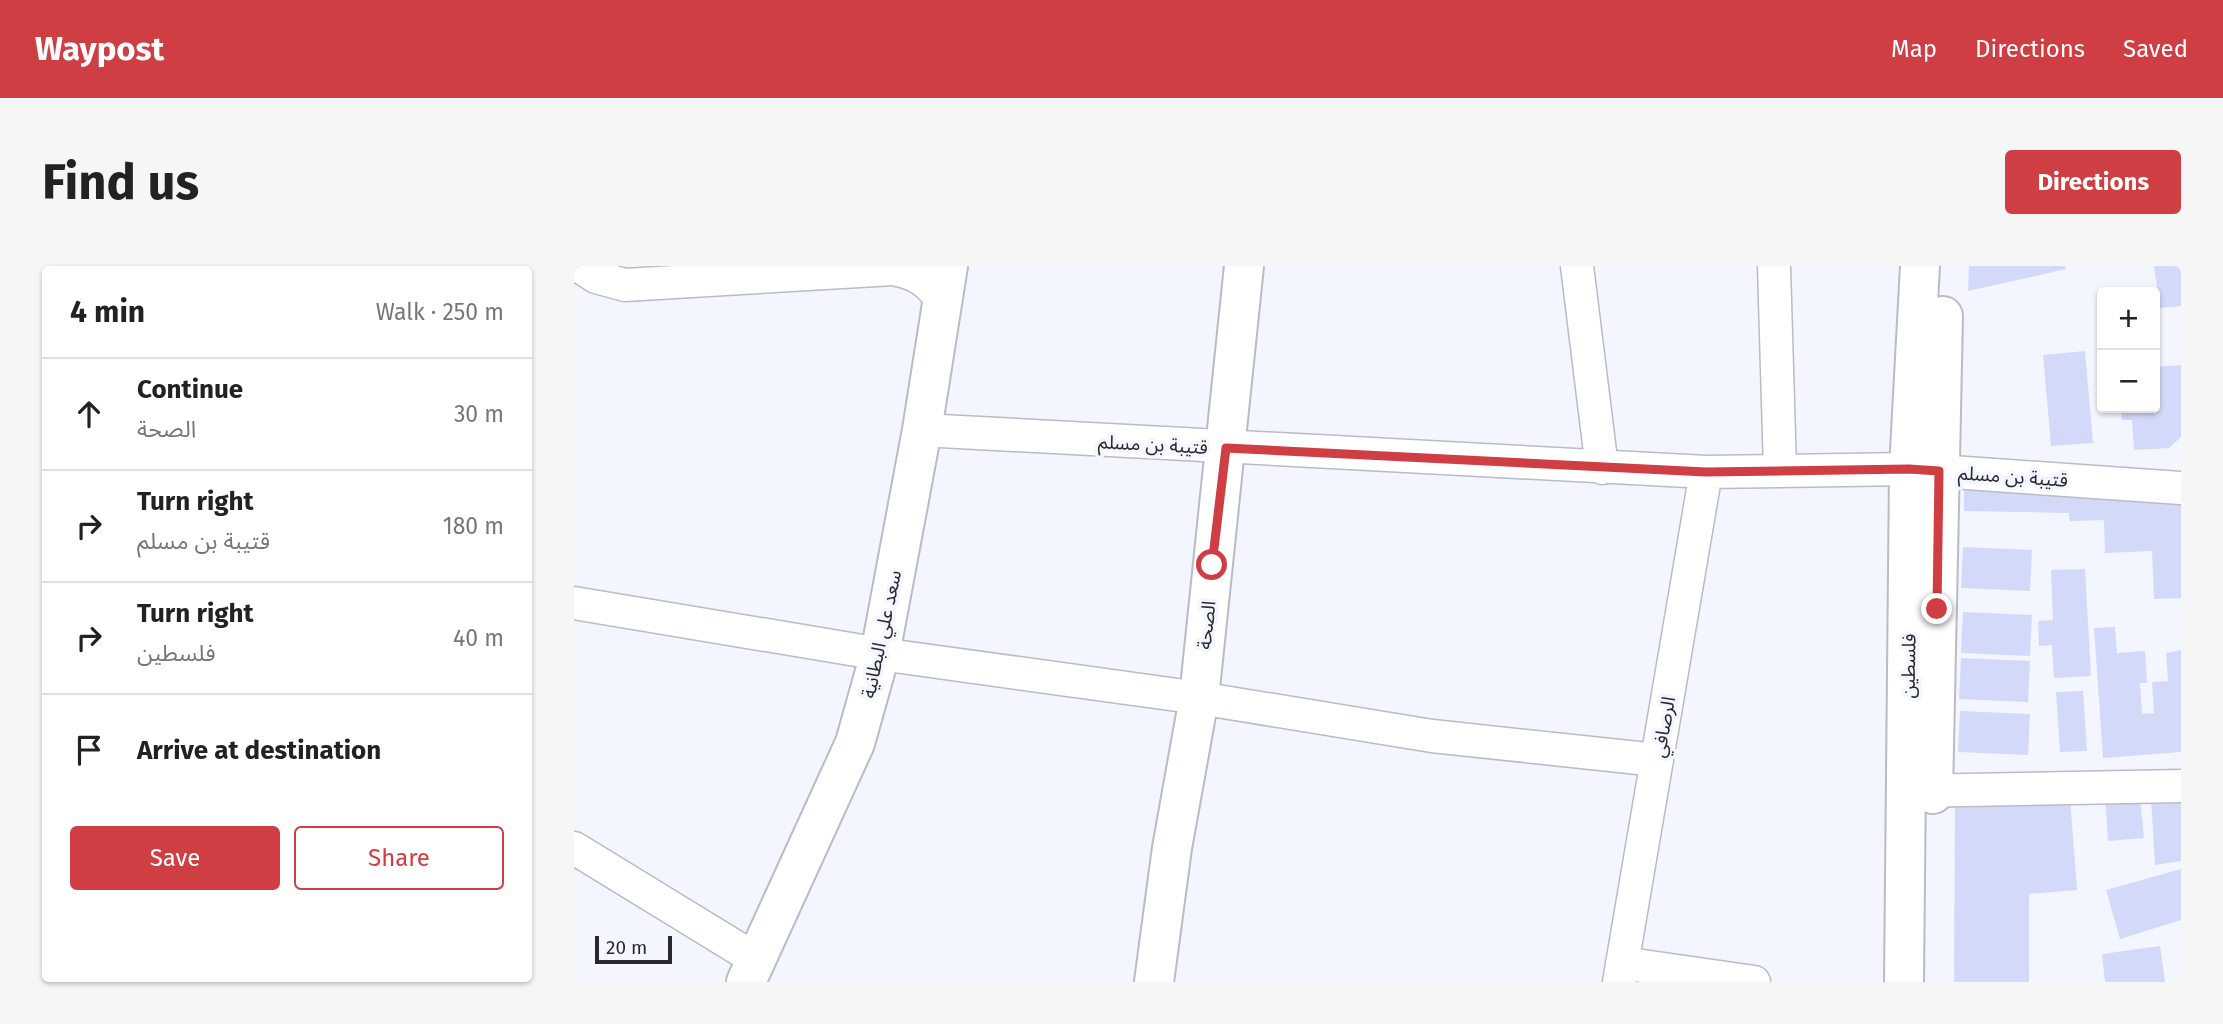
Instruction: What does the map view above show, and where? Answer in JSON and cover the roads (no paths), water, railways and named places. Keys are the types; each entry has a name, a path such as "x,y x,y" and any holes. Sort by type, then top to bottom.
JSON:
{"main road":[{"name":"سعد علي البطانية","path":"755,974 855,743 880,654 922,430 948,266"},
{"name":"الصحة","path":"1154,982 1172,848 1199,698 1244,266"},
{"name":"فلسطين","path":"1904,982 1920,791 1924,470 1920,266"},
{"name":"فلسطين","path":"1924,470 1942,349 1947,266"},
{"name":"فلسطين","path":"1920,791 1931,982"}],"street":[{"path":"579,266 596,278 625,285 892,269 919,276 929,284 943,304"},
{"path":"1577,266 1602,468"},
{"path":"1774,266 1780,471"},
{"name":"قتيبة بن مسلم","path":"922,430 1602,468 1706,472 1924,470 2181,488"},
{"name":"الرصافي","path":"1621,972 1706,472"},
{"path":"574,603 880,654 1199,698 1432,736 1657,760"},
{"path":"1920,791 2181,786"},
{"path":"574,848 755,974"},
{"path":"1621,972 1754,982"}]}
